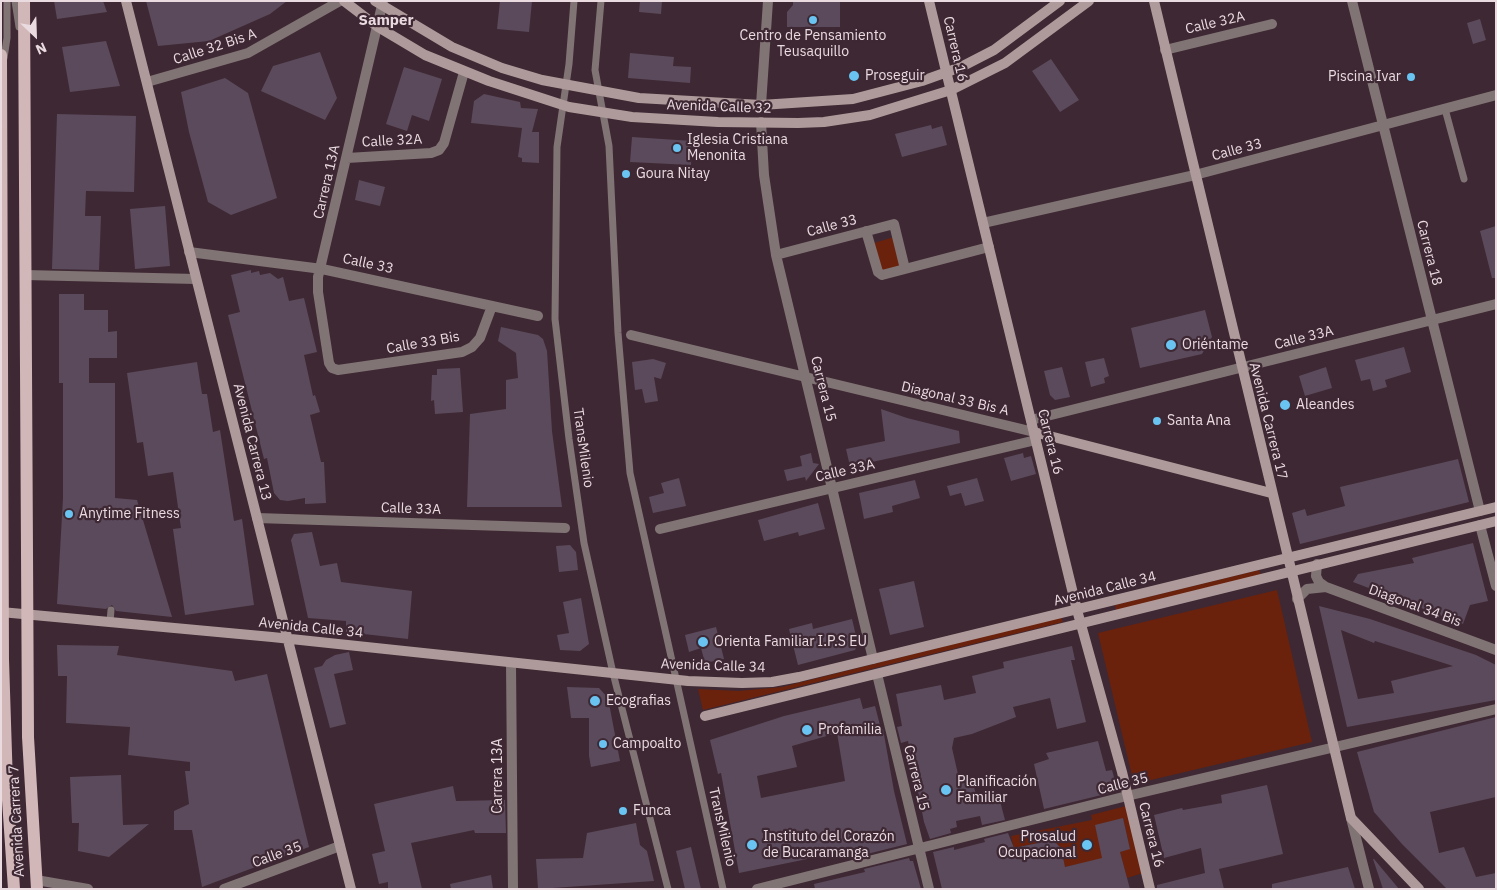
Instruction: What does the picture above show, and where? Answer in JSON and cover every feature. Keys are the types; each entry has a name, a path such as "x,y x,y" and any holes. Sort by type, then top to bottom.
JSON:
{"main road":[{"name":"Avenida Carrera 7","path":"24,1 28,737 36,884"},
{"name":"Avenida Carrera 13","path":"126,1 351,889"},
{"name":"Avenida Calle 32","path":"344,1 378,28 425,55 464,72 563,105 604,113 667,119 761,122 824,122 846,119 870,114 951,90 1005,64 1088,1"},
{"name":"Carrera 16","path":"929,1 1080,623 1128,796 1150,889"},
{"name":"Avenida Calle 32","path":"380,3 426,33 476,58 502,68 566,86 665,100 761,104 828,102 853,99 891,91 947,72 994,50 1060,1"},
{"name":"Avenida Carrera 17","path":"1154,1 1271,493 1351,818"},
{"name":"Avenida Carrera 7","path":"1,55 2,618 7,785 14,889"},
{"name":"Diagonal 33 Bis A","path":"1035,436 1271,493"},
{"name":"Avenida Calle 34","path":"2,618 28,614 676,680 742,684 772,682 1077,610 1496,507"},
{"name":"Avenida Calle 34","path":"705,716 1496,521"},
{"path":"1351,818 1420,889"}],"street":[{"name":"Calle 32 Bis A","path":"147,82 248,53 273,41 340,1"},
{"path":"761,104 768,1"},
{"name":"Carrera 18","path":"1352,1 1480,511"},
{"name":"Carrera 13A","path":"332,368 329,363 318,292 318,277 322,269 378,28 380,3"},
{"name":"Calle 32A","path":"1165,50 1272,24"},
{"name":"Calle 32A","path":"347,158 430,153 439,150 444,143 464,72"},
{"name":"Calle 33","path":"983,223 1195,175 1496,95"},
{"name":"Carrera 15","path":"761,122 764,175 776,255 873,659"},
{"name":"Calle 33","path":"776,255 894,224 905,269"},
{"path":"866,232 880,275 989,246"},
{"name":"Calle 33","path":"189,252 322,269 538,316"},
{"path":"25,275 196,279"},
{"name":"Calle 33A","path":"1031,420 1496,304"},
{"name":"Calle 33 Bis","path":"332,368 338,370 462,352 472,347 480,338 492,306"},
{"name":"Diagonal 33 Bis A","path":"631,335 806,377 1035,436"},
{"name":"Calle 33A","path":"660,529 833,488 1035,436"},
{"name":"Calle 33A","path":"257,518 565,528"},
{"path":"1480,525 1496,586"},
{"path":"1318,564 1316,576 1318,582 1326,587"},
{"path":"1298,599 1308,589 1326,587"},
{"name":"Diagonal 34 Bis","path":"1326,587 1496,650"},
{"name":"Carrera 13A","path":"511,663 513,889"},
{"name":"Carrera 15","path":"876,674 929,889"},
{"name":"Calle 35","path":"757,889 1128,796 1496,709"},
{"path":"1351,818 1369,889"},
{"name":"Calle 35","path":"224,889 340,846"},
{"path":"36,884 88,889"}],"lane":[{"path":"2,69 7,38 7,1"},
{"path":"16,1 25,70"},
{"name":"TransMilenio","path":"574,1 566,86 557,147 555,319 569,439 584,542 613,673 668,889"},
{"name":"TransMilenio","path":"601,1 595,70 610,146 618,334 630,473 723,889"},
{"path":"1446,109 1464,179"},
{"path":"110,622 111,610"}],"shaded area":[{"path":"894,237 902,267 882,273 874,243"},
{"path":"1259,570 1261,575 1116,611 1115,605"},
{"path":"1277,590 1312,742 1134,784 1098,633"},
{"path":"1061,617 1063,622 703,710 698,689 738,691 782,687"},
{"path":"1126,806 1143,873 1127,878 1120,852 1130,848 1123,818 1103,859 1065,867 1061,848 1053,840 1018,847 1015,853 1011,836 1092,820 1091,815"}],"building":[{"path":"54,1 103,1 107,12 57,19"},
{"path":"146,1 287,1 270,14 209,41 158,46"},
{"path":"500,1 532,1 529,32 497,29"},
{"path":"640,1 662,1 661,14 639,12"},
{"name":"Centro de Pensamiento Teusaquillo","path":"793,1 840,1 840,27 787,27 787,12 793,5"},
{"path":"1480,19 1486,40 1473,44 1467,23"},
{"path":"106,41 120,86 70,92 62,47"},
{"path":"320,52 337,98 325,120 261,91 273,66"},
{"path":"630,53 674,57 673,66 691,67 690,83 628,78"},
{"path":"1051,59 1079,100 1060,112 1032,71"},
{"path":"404,67 442,79 429,121 412,115 407,131 386,124"},
{"path":"225,78 248,93 277,198 231,215 208,202 189,132 181,92"},
{"path":"484,94 520,102 521,108 538,109 532,132 539,132 539,163 522,162 522,158 518,157 522,128 471,123 474,101"},
{"path":"57,114 136,116 134,192 86,191 85,216 101,216 99,270 52,269"},
{"path":"931,125 932,129 942,126 947,145 902,157 895,134"},
{"path":"632,137 692,141 691,165 630,162"},
{"path":"359,180 385,187 380,206 355,200"},
{"path":"165,206 170,266 135,269 130,209"},
{"path":"1496,226 1496,278 1492,278 1480,231"},
{"path":"251,270 251,273 259,271 260,275 270,273 278,279 283,277 289,301 304,298 317,352 304,355 313,396 315,395 320,412 310,415 321,462 324,462 326,503 305,504 305,498 288,501 280,500 274,493 267,458 264,459 228,315 240,312 231,275"},
{"path":"59,294 84,294 84,310 108,310 108,332 117,331 117,358 89,358 89,383 115,383 115,498 137,500 172,617 116,611 112,605 106,609 57,604 63,498 63,383 59,383"},
{"name":"Oriéntame","path":"1205,310 1212,337 1202,354 1140,368 1131,328"},
{"path":"501,327 538,335 543,339 547,351 552,431 562,507 467,507 470,414 506,409 506,380 518,378 516,353 498,341"},
{"path":"1404,347 1411,372 1385,380 1387,387 1373,391 1370,379 1361,381 1355,360"},
{"path":"1104,358 1109,376 1104,378 1105,383 1091,387 1085,362"},
{"path":"653,359 666,363 661,379 654,377 658,401 645,403 642,389 635,390 632,362"},
{"path":"197,362 202,394 207,394 213,432 220,430 234,521 242,519 254,605 185,615 173,529 181,528 173,472 148,476 143,442 137,443 127,373"},
{"path":"1062,367 1070,397 1055,400 1050,395 1044,371"},
{"path":"1326,367 1332,388 1305,396 1299,376"},
{"path":"460,368 463,412 435,414 434,400 431,401 432,375 437,375 437,369"},
{"path":"881,409 907,418 959,431 960,443 858,465 849,462 846,449 885,441"},
{"path":"811,453 813,463 819,464 806,481 805,477 787,481 784,470 802,466 800,456"},
{"path":"1023,453 1024,458 1031,456 1036,474 1011,481 1004,458"},
{"path":"1458,459 1469,502 1300,544 1292,513 1305,509 1307,516 1345,506 1340,487"},
{"path":"679,478 686,506 653,513 649,497 664,493 661,483"},
{"path":"977,478 984,501 965,506 961,493 950,496 947,486"},
{"path":"915,480 920,498 892,506 893,512 864,519 859,493"},
{"path":"818,503 825,529 799,536 798,532 764,541 758,520"},
{"path":"312,532 320,566 337,563 341,582 412,591 408,639 346,632 346,621 308,618 291,540 294,534"},
{"path":"1473,543 1488,601 1470,605 1463,624 1353,582 1358,574 1414,563 1412,558"},
{"path":"570,545 576,552 578,570 559,572 556,546"},
{"path":"914,581 924,627 890,635 879,589"},
{"path":"581,598 589,644 580,651 560,650 557,635 569,633 563,602"},
{"path":"1319,606 1370,619 1476,655 1496,665 1496,700 1347,727","holes":["1341,630 1374,643 1375,641 1453,666 1391,681 1394,693 1358,699"]},
{"path":"852,619 858,644 855,650 798,665 789,629 812,623 813,629"},
{"name":"Orienta Familiar I.P.S EU","path":"716,627 724,659 705,663 701,648 689,652 685,635"},
{"path":"57,645 119,646 117,655 232,671 235,681 267,674 309,847 202,887 192,830 174,830 174,811 189,804 185,771 190,771 190,762 128,755 130,727 66,723 67,676 58,676"},
{"path":"1072,646 1075,660 1071,660 1086,722 1057,729 1050,698 1013,707 1016,717 972,734 954,738 952,748 960,783 972,780 977,798 998,793 1005,820 982,825 980,816 956,821 957,827 950,829 951,833 930,839 924,822 908,741 901,743 897,727 902,726 896,694 941,685 944,700 976,693 972,676 1004,668 1003,662"},
{"path":"349,652 353,670 334,674 346,724 330,728 314,668 322,666 326,660 335,655"},
{"path":"567,687 599,688 608,698 620,761 591,767 589,756 589,718 571,718"},
{"path":"860,698 863,709 875,706 881,729 883,729 894,791 907,844 859,856 856,849 739,873 721,773 718,774 710,740 784,716","holes":["837,733 845,781 761,798 757,776 797,767 792,746"]},
{"path":"1496,717 1496,797 1430,812 1439,853 1464,847 1476,877 1496,873 1496,889 1447,889 1402,844 1374,812 1357,752"},
{"path":"1098,741 1106,771 1112,770 1118,791 1044,809 1034,764 1049,759 1046,753"},
{"path":"121,775 123,825 149,824 109,857 78,851 79,823 72,823 70,777"},
{"path":"1267,785 1283,854 1219,869 1224,889 1157,889 1157,885 1205,873 1201,848 1164,858 1154,815 1182,808 1183,810 1222,803 1221,795"},
{"path":"453,786 456,801 505,800 506,833 475,833 474,830 411,843 422,889 388,889 388,882 379,884 372,854 385,851 374,804"},
{"path":"1123,818 1130,849 1120,852 1130,889 942,889 933,852 954,847 954,850 985,842 984,839 1008,833 1014,848 1053,840 1061,848 1065,867 1102,858 1095,825"},
{"path":"636,823 640,845 647,851 654,881 538,889 536,859 583,858 587,833"},
{"path":"691,847 701,889 685,889 676,851"},
{"path":"909,858 910,861 913,861 921,889 815,889 814,884 865,872 864,869"},
{"path":"1374,859 1399,889 1383,889"},
{"path":"1348,867 1355,889 1272,889 1272,884"},
{"path":"491,875 493,889 451,889 450,884"}],"place":[{"name":"Centro de Pensamiento Teusaquillo","path":"813,20"},
{"name":"Proseguir","path":"854,76"},
{"name":"Piscina Ivar","path":"1411,77"},
{"name":"Iglesia Cristiana Menonita","path":"677,148"},
{"name":"Goura Nitay","path":"626,174"},
{"name":"Oriéntame","path":"1171,345"},
{"name":"Aleandes","path":"1285,405"},
{"name":"Santa Ana","path":"1157,421"},
{"name":"Anytime Fitness","path":"69,514"},
{"name":"Orienta Familiar I.P.S EU","path":"703,642"},
{"name":"Ecografias","path":"595,701"},
{"name":"Profamilia","path":"807,730"},
{"name":"Campoalto","path":"603,744"},
{"name":"Planificación Familiar","path":"946,790"},
{"name":"Funca","path":"623,811"},
{"name":"Instituto del Corazón de Bucaramanga","path":"752,845"},
{"name":"Prosalud Ocupacional","path":"1087,845"}],"district":[{"name":"Samper","path":"386,21"}]}
